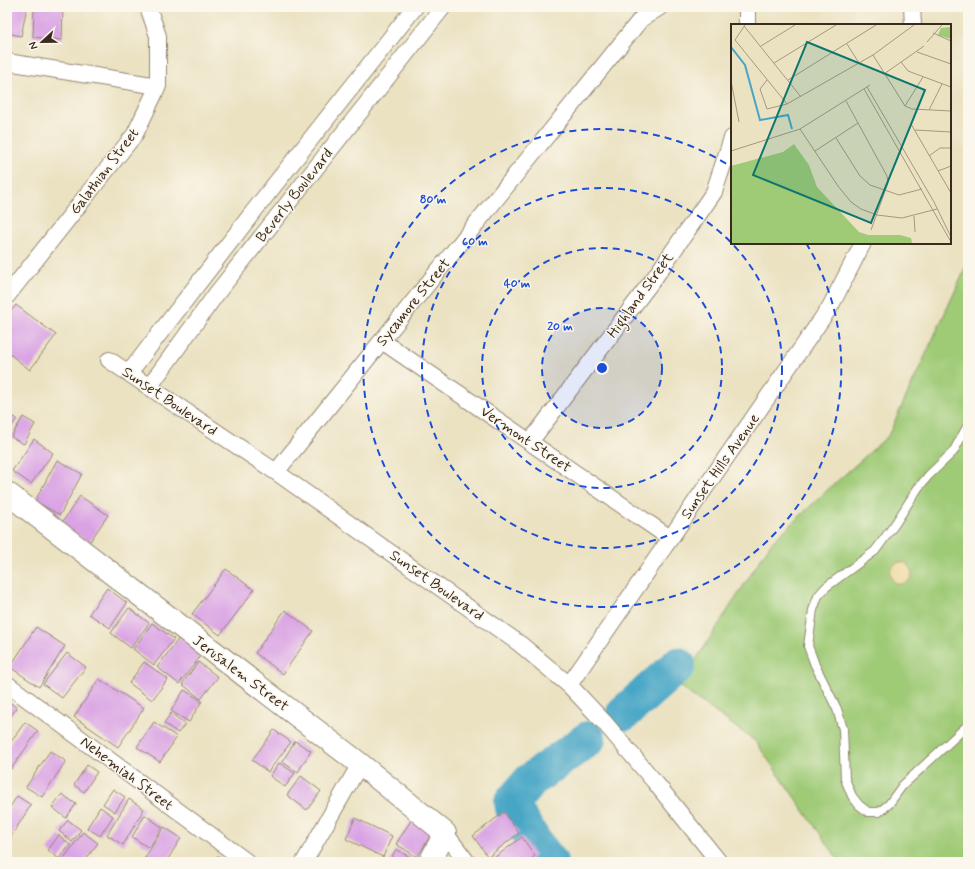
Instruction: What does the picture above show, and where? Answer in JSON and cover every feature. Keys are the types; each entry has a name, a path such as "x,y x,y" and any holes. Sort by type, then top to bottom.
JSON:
{"street":[{"name":"Galathian Street","path":"7,296 135,134 158,86 158,36 148,7"},
{"name":"Beverly Boulevard","path":"129,373 252,213 415,7"},
{"name":"Beverly Boulevard","path":"149,387 217,293 443,7"},
{"name":"Sycamore Street","path":"276,472 641,19 660,7"},
{"path":"747,7 747,24"},
{"path":"912,7 913,24"},
{"path":"7,62 158,86"},
{"name":"Highland Street","path":"530,442 655,277 714,192 731,141"},
{"name":"Sunset Hills Avenue","path":"569,685 830,307 862,244"},
{"name":"Vermont Street","path":"382,340 670,538"},
{"name":"Sunset Boulevard","path":"109,360 276,472 520,644 569,685 604,722 719,862"},
{"name":"Jerusalem Street","path":"7,493 360,764 445,833 467,862"},
{"name":"Nehemiah Street","path":"7,684 247,862"},
{"path":"304,862 360,764"},
{"path":"430,862 445,833"}],"lane":[{"path":"968,426 953,452 918,488 895,524 875,551 826,587 818,596 813,610 808,646 837,709 842,729 845,779 852,796 859,805 868,812 879,812 889,804 902,786 968,725"}],"green space":[{"path":"968,263 968,862 840,862 755,741 679,686 771,543 888,436"}],"sand":[{"path":"901,562 909,565 912,573 909,581 901,584 893,581 890,573 893,565"}],"building":[{"path":"7,7 27,7 21,36 7,33"},
{"path":"34,7 63,7 62,40 33,37"},
{"path":"16,305 56,335 30,370 7,352 7,316"},
{"path":"7,412 17,419 7,433"},
{"path":"23,417 35,424 24,444 11,437"},
{"path":"34,439 53,453 31,484 12,471"},
{"path":"57,460 82,474 60,515 35,501"},
{"path":"80,496 108,515 89,543 61,524"},
{"path":"226,569 254,590 220,635 192,614"},
{"path":"107,588 127,603 110,628 89,614"},
{"path":"129,608 149,623 131,648 111,633"},
{"path":"285,610 313,631 283,674 255,653"},
{"path":"152,623 174,639 154,665 133,649"},
{"path":"36,627 65,646 39,687 10,667"},
{"path":"180,637 202,654 179,684 157,667"},
{"path":"67,653 86,667 62,698 43,684"},
{"path":"144,662 168,679 152,700 129,683"},
{"path":"198,662 218,677 201,699 182,684"},
{"path":"99,679 144,708 118,747 74,717"},
{"path":"184,690 202,701 189,722 171,711"},
{"path":"7,700 17,708 8,719 7,718"},
{"path":"171,713 185,724 178,733 164,723"},
{"path":"25,722 38,731 11,769 7,766 7,747"},
{"path":"154,722 177,737 160,762 137,747"},
{"path":"274,730 291,742 268,772 252,760"},
{"path":"295,741 311,751 298,772 282,762"},
{"path":"50,751 66,761 42,797 26,787"},
{"path":"279,763 295,773 285,787 270,776"},
{"path":"87,765 97,772 84,792 74,785"},
{"path":"301,776 321,791 307,810 287,795"},
{"path":"113,789 125,797 115,812 103,804"},
{"path":"62,794 76,804 66,818 52,807"},
{"path":"17,796 31,805 10,838 7,836 7,812"},
{"path":"129,799 144,809 123,845 107,835"},
{"path":"100,807 113,816 100,836 87,828"},
{"path":"504,812 519,833 488,857 473,836"},
{"path":"145,815 162,827 149,848 132,837"},
{"path":"355,818 392,836 383,857 346,839"},
{"path":"412,819 433,832 417,857 396,844"},
{"path":"68,820 81,830 72,842 59,831"},
{"path":"164,827 181,838 166,862 143,861"},
{"path":"83,832 98,843 84,862 61,862"},
{"path":"59,835 70,845 59,859 48,850"},
{"path":"522,837 535,856 527,862 490,861"},
{"path":"396,849 418,862 389,862"},
{"path":"217,856 226,862 213,862"}],"waterway":[{"path":"624,713 678,665"},
{"path":"550,862 535,843 513,808 512,802 531,780 588,739"}]}
